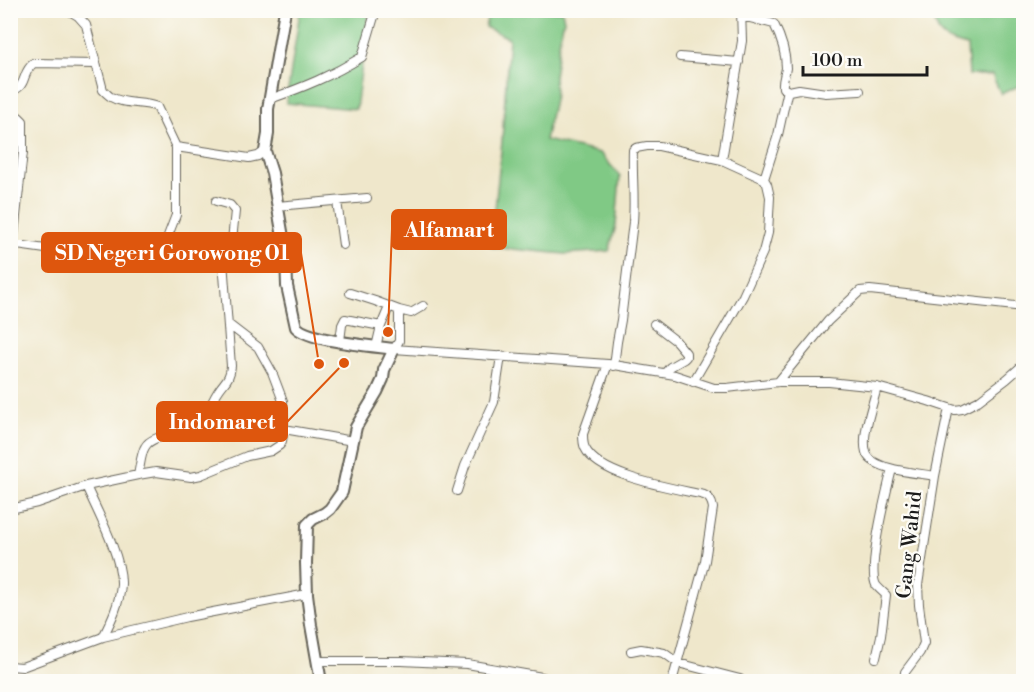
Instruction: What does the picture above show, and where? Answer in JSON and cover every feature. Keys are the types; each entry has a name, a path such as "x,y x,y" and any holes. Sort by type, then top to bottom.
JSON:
{"street":[{"path":"68,10 78,15 86,26 104,90 110,97 156,107 176,147 176,215 161,254"},
{"path":"285,10 270,99 265,151 272,173 286,255 287,286 296,327 300,331 340,341 394,350 611,365 675,375 714,388 778,382 829,382 877,387 928,400 954,410 962,409 978,401 1023,364"},
{"path":"270,99 309,85 362,57 376,10"},
{"path":"722,160 742,40 742,13 774,24 785,51 786,69 783,88 789,91 799,89 826,93 860,91"},
{"path":"680,57 739,62"},
{"path":"10,91 21,86 28,68 34,63 96,64"},
{"path":"764,179 789,91"},
{"path":"10,117 19,117 23,131 23,152 12,244 74,253 130,252 161,254 192,260 259,260 286,255"},
{"path":"672,681 705,561 713,503 708,496 625,476 607,468 589,454 583,446 583,434 611,365 621,320 633,222 633,150 636,148 659,146 722,160 764,179 767,184 770,197 768,234 763,252 743,296 693,382"},
{"path":"176,147 249,158 265,151"},
{"path":"277,206 367,198"},
{"path":"138,475 145,447 159,437 193,427 206,416 230,373 227,261 235,211 230,205 216,201"},
{"path":"337,201 343,245"},
{"path":"778,382 828,321 860,291 870,290 1023,307"},
{"path":"350,293 411,313 423,306"},
{"path":"376,347 389,307"},
{"path":"321,681 307,594 308,525 313,519 330,509 342,492 356,427 377,392 384,370 399,341 399,310"},
{"path":"340,341 345,319 381,326"},
{"path":"10,509 37,503 86,486 138,475 156,472 191,477 201,475 247,456 271,451 280,445 284,429 283,401 272,372 258,347 228,324"},
{"path":"654,324 676,341 686,353 686,357 665,373"},
{"path":"457,491 465,466 494,402 501,356"},
{"path":"877,387 866,435 866,453 870,460 892,469 935,476"},
{"name":"Gang Wahid","path":"904,681 905,672 924,643 918,585 935,476 949,408"},
{"path":"284,429 353,441"},
{"path":"876,658 886,595 876,584 873,568 883,504 892,469"},
{"path":"86,486 110,538 120,571 121,585 115,614 103,637"},
{"path":"10,666 22,667 103,637 187,616 307,594"},
{"path":"1023,637 1023,662"},
{"path":"631,651 641,649 664,653 678,663 742,681"},
{"path":"317,661 466,664 561,681"}],"green space":[{"path":"300,11 369,11 356,109 286,103"},
{"path":"489,11 562,11 564,20 554,76 555,95 545,140 600,153 620,176 616,225 609,251 565,254 491,247 502,141 509,38 485,27"},
{"path":"932,11 1023,11 1023,84 1001,94 992,75 969,75 967,46 942,36 936,27"}],"place":[{"name":"Alfamart","path":"388,332"},
{"name":"Indomaret","path":"344,363"},
{"name":"SD Negeri Gorowong 01","path":"319,364"}]}
